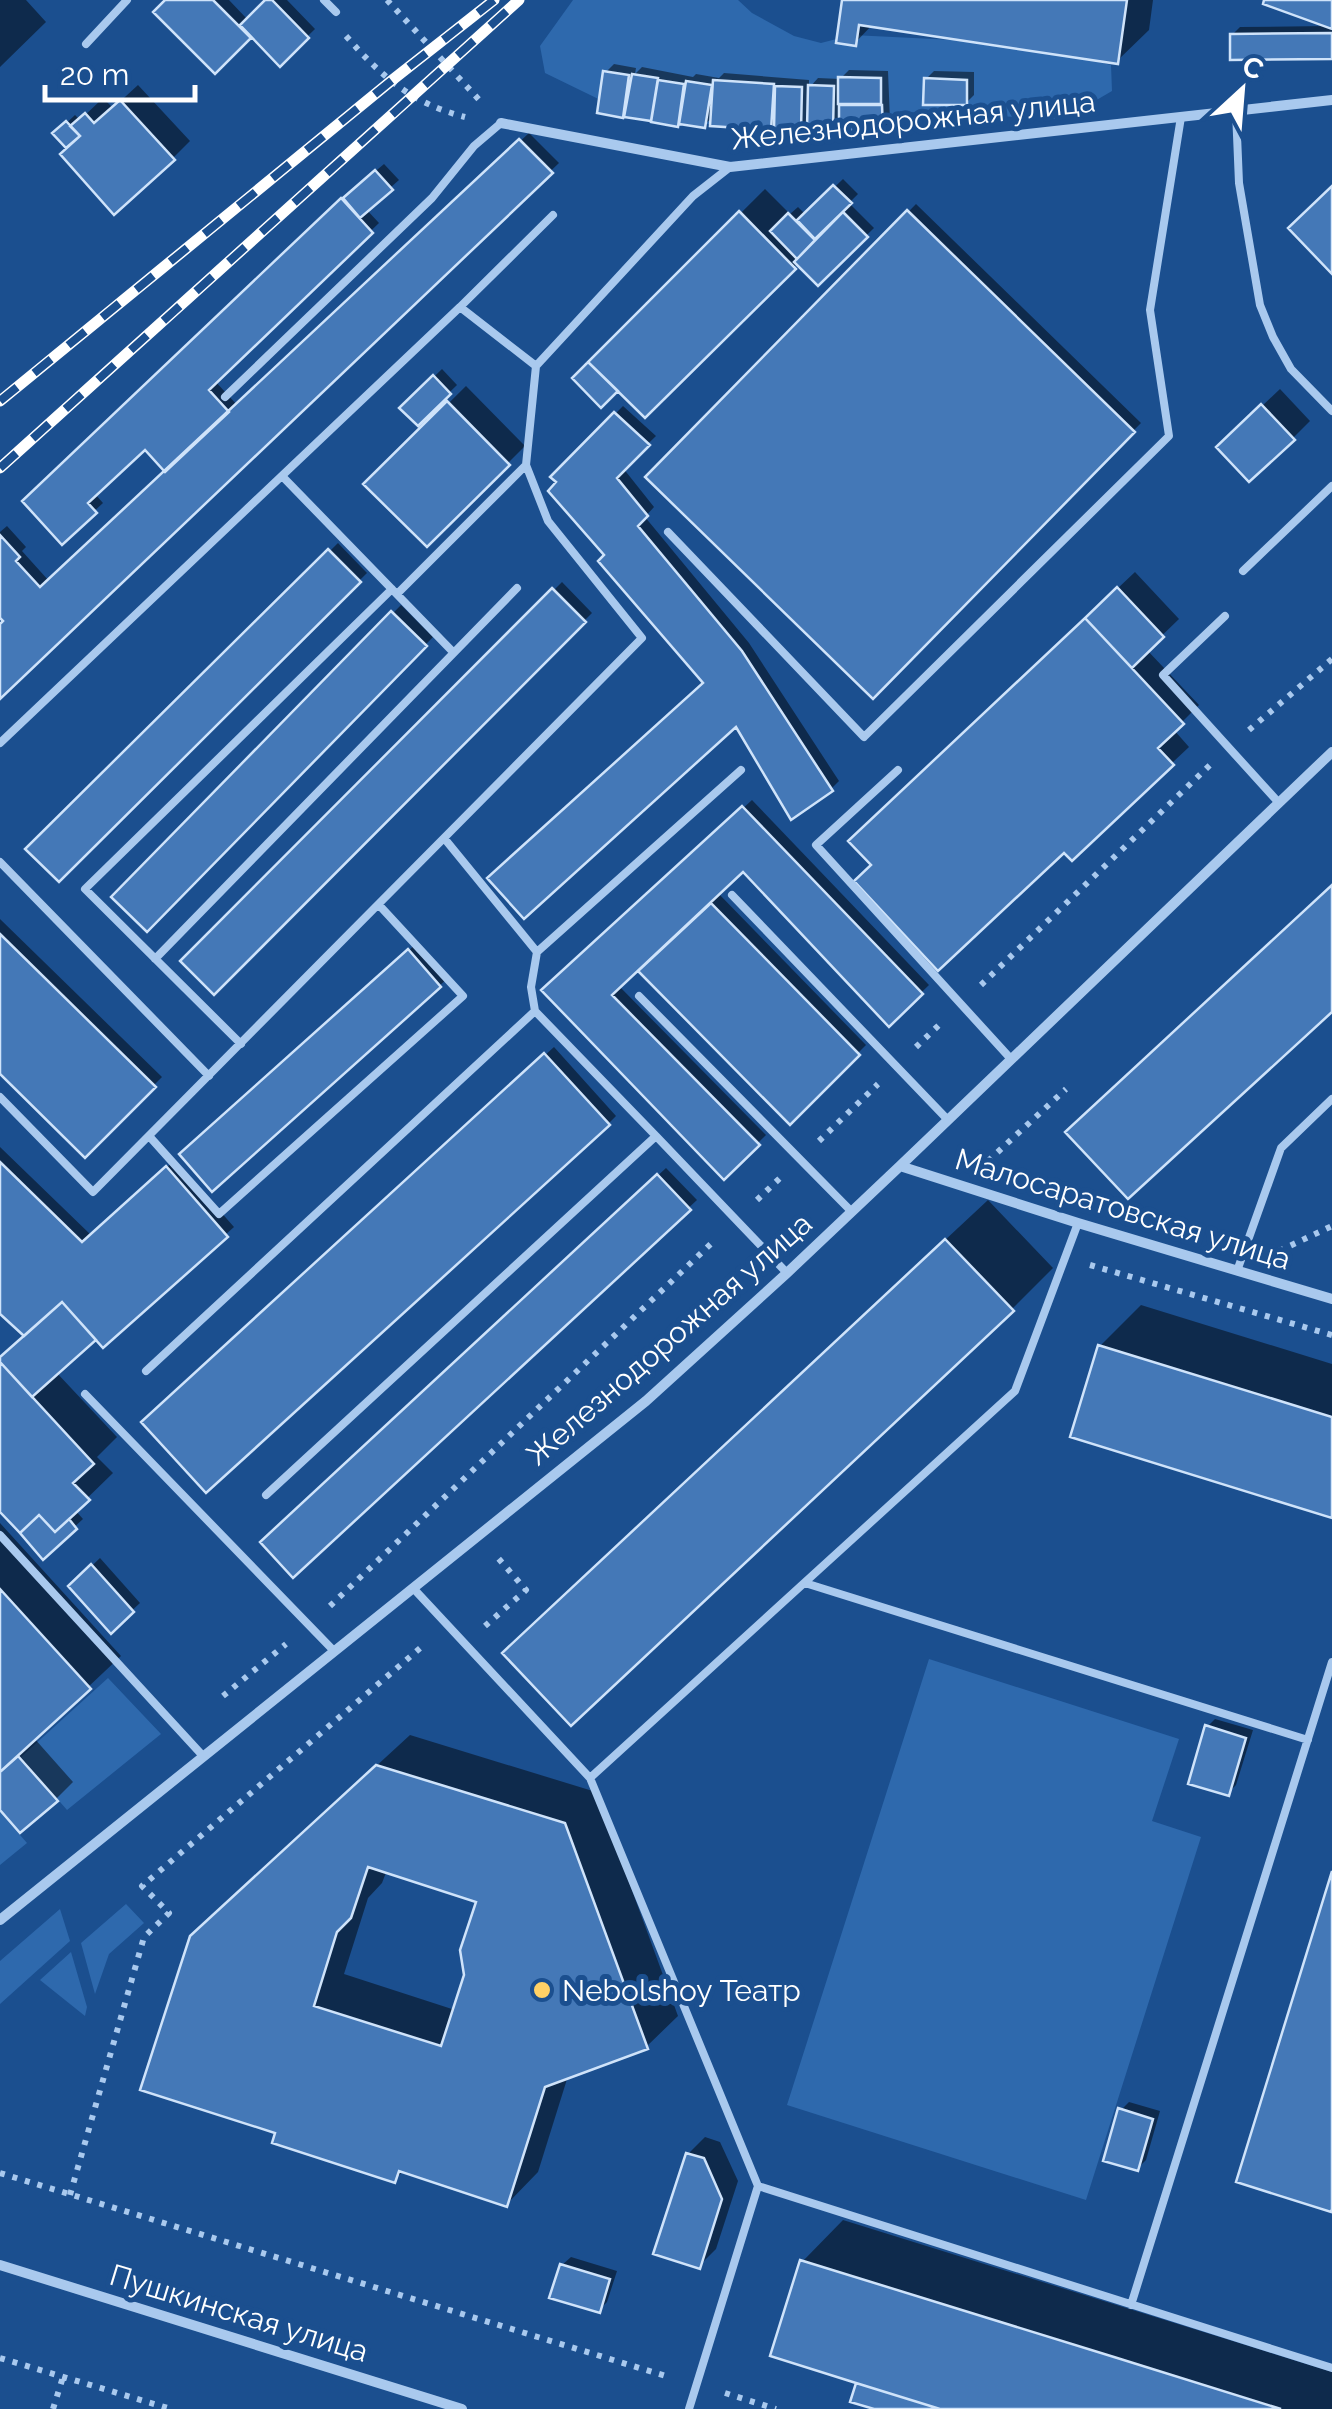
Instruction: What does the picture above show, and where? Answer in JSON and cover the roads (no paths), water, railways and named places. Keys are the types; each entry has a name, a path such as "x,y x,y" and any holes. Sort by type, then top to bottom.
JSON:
{"street":[{"name":"Железнодорожная улица","path":"501,123 730,167 1332,100"},
{"name":"Железнодорожная улица","path":"0,1920 646,1401 787,1273 1332,752"},
{"name":"Малосаратовская улица","path":"900,1166 1332,1299"},
{"name":"Пушкинская улица","path":"0,2265 462,2409"}],"lane":[{"path":"86,44 127,0"},
{"path":"324,0 336,12"},
{"path":"1236,111 1238,183 1260,305 1292,369 1332,411"},
{"path":"668,532 864,737 1170,436 1150,310 1181,117"},
{"path":"225,397 432,198 474,146 501,123"},
{"path":"0,1097 93,1192 642,638 548,521 526,465 536,366 693,196 730,167"},
{"path":"0,742 553,215"},
{"path":"460,307 536,366"},
{"path":"241,1044 85,889 526,465"},
{"path":"282,476 453,652"},
{"path":"1242,571 1332,486"},
{"path":"155,959 517,588"},
{"path":"1225,616 1163,676 1279,802"},
{"path":"740,770 537,952 530,987 535,1011 787,1273"},
{"path":"898,770 816,845 1011,1059"},
{"path":"444,838 537,952"},
{"path":"0,862 208,1076"},
{"path":"732,895 947,1119"},
{"path":"150,1136 220,1214 463,996 378,904"},
{"path":"639,996 851,1211"},
{"path":"146,1371 535,1011"},
{"path":"1237,1271 1282,1148 1332,1099"},
{"path":"266,1495 656,1136"},
{"path":"590,1778 1015,1392 1078,1223"},
{"path":"85,1394 334,1652"},
{"path":"0,1535 203,1756"},
{"path":"805,1583 1308,1740"},
{"path":"413,1588 590,1778 758,2186 689,2409"},
{"path":"1131,2305 1332,1662"},
{"path":"758,2186 1332,2368"}],"railway":[{"path":"0,401 494,0"},
{"path":"0,468 519,0"}],"place":[{"name":"Nebolshoy Театр","path":"542,1990"}]}
